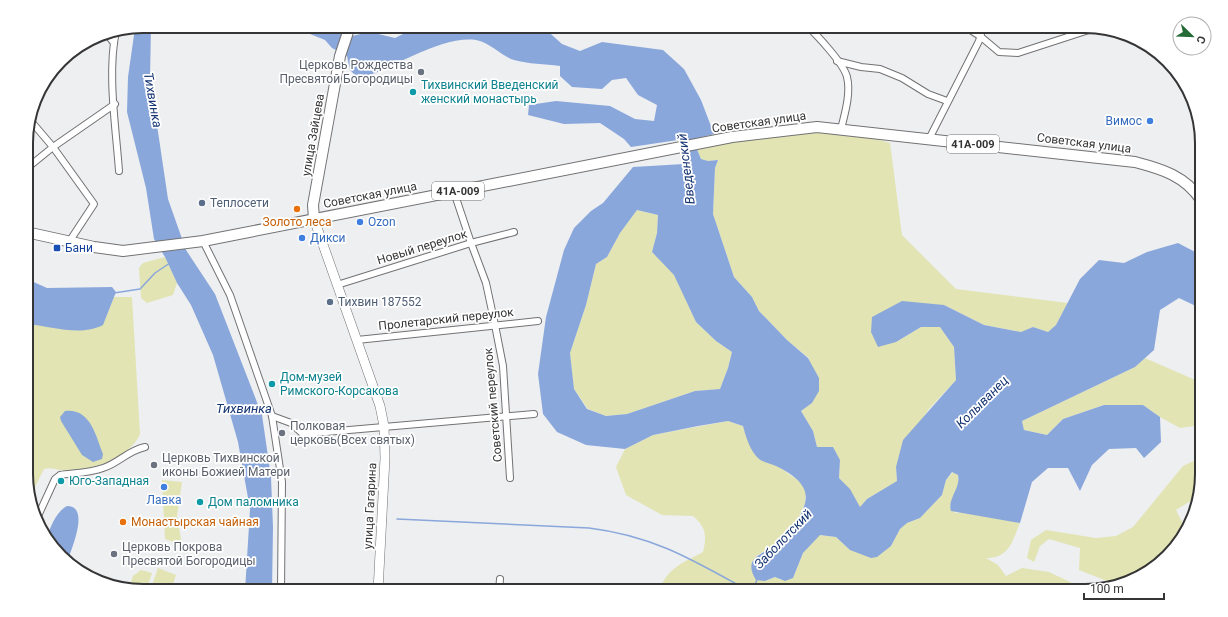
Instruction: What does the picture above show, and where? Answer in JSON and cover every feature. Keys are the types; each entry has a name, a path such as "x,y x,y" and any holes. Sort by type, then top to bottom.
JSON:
{"main road":[{"name":"улица Зайцева","path":"314,219 313,205 340,56 348,33"},
{"name":"Советская улица","path":"314,219 732,138 817,127 1135,162 1163,169 1180,178 1195,191"},
{"name":"41А-009","path":"69,242 122,251 203,241 314,219"},
{"path":"33,234 69,242"}],"street":[{"path":"813,33 838,60 847,76 848,100 841,129"},
{"path":"975,33 999,52 1018,53 1080,33"},
{"path":"929,139 981,33"},
{"path":"115,37 113,94 115,104 119,171"},
{"path":"110,38 114,43"},
{"path":"838,60 861,67 880,69 902,78 928,94 947,101"},
{"path":"33,162 53,146 115,104"},
{"path":"35,125 53,146 94,204 69,242"},
{"name":"Советский переулок","path":"454,192 470,243 486,283 495,324 502,366 510,478"},
{"name":"улица Гагарина","path":"314,219 380,406 384,426 385,458 378,584"},
{"name":"Новый переулок","path":"337,285 470,243 514,232"},
{"path":"203,241 230,296 272,416 282,482 281,584"},
{"name":"Пролетарский переулок","path":"357,340 495,324 538,321"},
{"path":"272,416 291,424 303,434 534,414"},
{"path":"40,512 55,479 60,475 102,469 133,450 145,447"},
{"path":"500,579 500,584"}],"green space":[{"path":"841,129 890,143 902,235 956,289 1068,303 1056,325 1048,332 1033,327 1022,332 984,325 944,305 896,342 921,327 940,327 954,347 956,380 928,410 896,467 897,481 867,499 860,508 850,490 839,478 840,460 817,447 813,431 801,411 812,403 809,358 787,340 759,311 752,297 734,277 713,214 715,168 718,160 708,161 701,159 696,147 696,145"},
{"path":"637,210 658,215 657,233 652,252 674,274 696,322 716,341 732,352 720,389 695,391 627,414 606,416 588,409 574,389 570,353 586,305 596,264 607,257 620,233"},
{"path":"165,257 177,283 173,295 147,303 141,298 139,268 143,263"},
{"path":"114,297 132,297 140,434 129,449 111,461 76,469 44,469 34,489 33,324 105,320"},
{"path":"1145,358 1195,380 1195,426 1180,428 1160,417 1143,405 1104,405 1063,419 1047,435 1024,430 1022,421 1135,367"},
{"path":"728,421 743,426 749,443 759,459 779,467 802,483 806,492 805,503 797,521 784,539 755,557 765,581 776,577 781,580 793,578 803,553 819,535 836,537 850,550 891,546 900,529 907,523 920,518 942,495 946,480 953,472 958,475 959,482 950,506 955,513 962,512 1020,523 1009,548 1000,555 986,558 998,565 1006,576 1022,568 1049,572 1072,583 1092,584 662,584 667,576 682,563 703,552 705,536 701,524 693,516 662,515 626,495 616,467 625,449 653,435"},
{"path":"1195,460 1194,488 1191,501 1176,510 1183,524 1168,546 1157,557 1134,573 1107,582 1079,570 1080,548 1049,539 1040,546 1034,562 1027,558 1031,540 1046,530 1096,538 1116,536 1133,527 1183,466"},
{"path":"162,480 182,482 177,516 182,545 165,539"},
{"path":"158,568 176,575 173,584 152,584"},
{"path":"141,570 152,573 148,584 131,583 133,576"}],"water":[{"name":"Тихвинка","path":"134,33 151,33 150,78 168,199 186,250 215,294 262,415 271,477 273,527 272,584 245,584 250,509 238,442 213,355 191,305 177,283 165,257 154,239 146,188 127,112 128,77"},
{"path":"308,33 349,33 352,36 374,33 395,38 405,33 550,33 562,44 580,51 602,42 663,50 684,69 701,100 714,134 698,138 696,147 701,159 708,161 718,160 715,168 713,214 734,277 752,297 759,311 787,340 808,358 819,378 819,391 812,403 801,411 813,431 817,447 833,447 840,460 839,478 850,489 860,507 867,499 897,481 896,467 903,440 956,380 954,347 940,327 921,327 896,342 878,347 871,332 872,317 902,301 944,305 984,325 1021,332 1033,327 1048,332 1056,325 1080,279 1099,260 1124,263 1147,252 1178,243 1195,252 1195,306 1179,298 1160,310 1154,350 1135,367 1022,421 1024,430 1047,435 1063,419 1104,405 1143,405 1160,417 1161,442 1144,458 1136,448 1109,449 1092,465 1080,491 1068,468 1048,468 1032,482 1020,523 951,511 951,502 958,484 958,475 952,472 946,480 942,495 920,518 907,523 900,529 891,546 877,557 871,558 850,550 836,537 820,535 803,553 793,578 785,581 775,577 765,581 756,580 752,571 754,560 777,545 793,528 802,513 806,497 805,491 798,480 788,472 759,459 756,456 749,444 743,426 728,421 698,426 653,435 625,449 586,445 557,432 543,414 538,374 546,317 564,250 574,228 591,211 603,203 633,167 684,164 687,157 684,142 678,140 631,147 624,139 600,123 564,124 528,115 529,105 556,101 610,106 635,119 654,121 657,105 638,95 626,78 612,80 602,89 572,87 560,76 560,66 514,60 476,40 463,40 433,48 359,79 350,70 347,56 332,48 325,40","holes":["637,210 658,215 657,233 652,252 674,275 696,322 716,341 732,352 728,368 720,389 695,391 627,414 606,416 587,409 574,389 570,353 586,305 596,264 607,257 620,233"]},
{"path":"33,282 47,288 112,287 116,292 103,325 85,330 65,330 33,325"},
{"path":"65,411 74,411 87,419 98,440 103,454 102,459 93,462 82,455 61,421 60,417"},
{"path":"67,506 74,508 77,513 78,520 76,537 70,556 60,546 49,531 52,524"}],"waterway":[{"path":"114,293 140,289 155,273 170,263"},
{"path":"397,519 589,528 612,532 653,543 710,569 737,584"},
{"name":"Заболотский","path":"755,584 757,580"}],"place":[{"name":"Церковь Рождества Пресвятой Богородицы","path":"421,72"},
{"name":"Тихвинский Введенский женский монастырь","path":"413,92"},
{"name":"Вимос","path":"1150,121"},
{"name":"Теплосети","path":"202,203"},
{"name":"Золото леса","path":"297,209"},
{"name":"Ozon","path":"360,222"},
{"name":"Дикси","path":"302,238"},
{"name":"Бани","path":"57,248"},
{"name":"Тихвин 187552","path":"330,302"},
{"name":"Дом-музей Римского-Корсакова","path":"272,384"},
{"name":"Полковая церковь(Всех святых)","path":"282,433"},
{"name":"Церковь Тихвинской иконы Божией Матери","path":"154,465"},
{"name":"Юго-Западная","path":"61,481"},
{"name":"Лавка","path":"164,487"},
{"name":"Дом паломника","path":"200,502"},
{"name":"Монастырская чайная","path":"123,522"},
{"name":"Церковь Покрова Пресвятой Богородицы","path":"114,554"}],"water label":[{"name":"Введенский","path":"686,169"},
{"name":"Колыванец","path":"982,402"}]}
